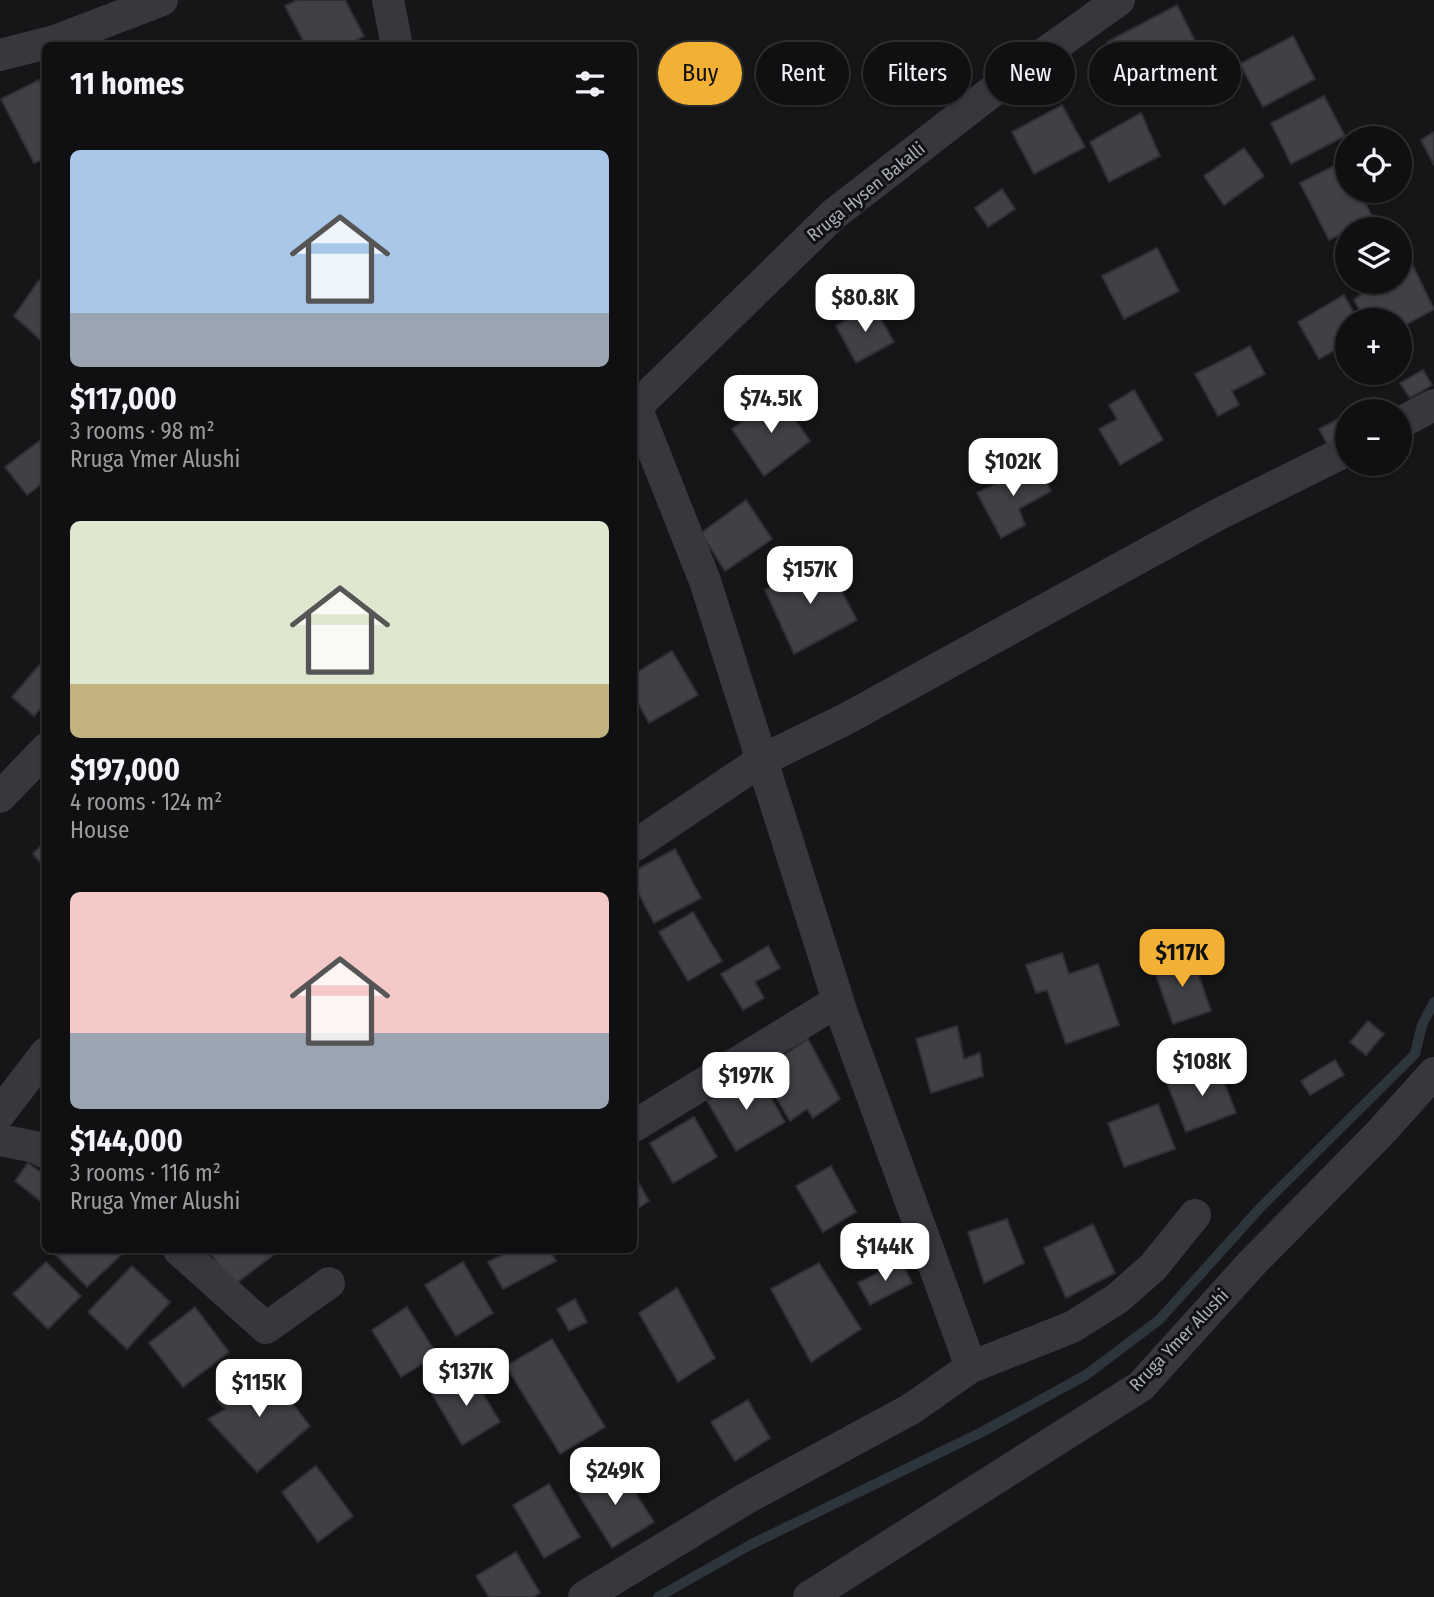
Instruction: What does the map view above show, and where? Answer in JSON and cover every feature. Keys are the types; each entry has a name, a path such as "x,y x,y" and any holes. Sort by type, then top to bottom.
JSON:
{"street":[{"path":"51,42 162,0"},
{"path":"388,0 396,42"},
{"name":"Rruga Hysen Bakalli","path":"637,406 834,214 1013,76 1119,0"},
{"path":"0,55 42,44"},
{"path":"1412,417 1434,405"},
{"path":"637,413 705,581 838,1001 971,1367"},
{"path":"637,844 762,760 856,713 1217,515 1335,456"},
{"path":"0,797 42,754"},
{"path":"637,1124 838,1001"},
{"path":"0,1113 42,1059"},
{"name":"Rruga Ymer Alushi","path":"809,1597 1141,1386 1252,1263 1379,1134 1434,1073"},
{"path":"0,1140 42,1151"},
{"path":"584,1597 746,1499 911,1409 971,1367 1072,1327 1118,1298 1153,1266 1195,1215"},
{"path":"182,1253 266,1328 329,1283"}],"building":[{"path":"297,0 345,0 364,36 353,42 304,42 285,6"},
{"path":"1177,5 1195,41 1193,42 1107,42"},
{"path":"1293,36 1315,79 1263,107 1241,63"},
{"path":"39,80 42,85 42,160 34,163 1,99"},
{"path":"1324,96 1340,126 1335,126 1335,141 1291,164 1271,123"},
{"path":"1062,105 1085,147 1034,174 1012,132"},
{"path":"1141,113 1160,156 1109,182 1090,142"},
{"path":"1434,132 1434,165 1421,140"},
{"path":"1244,148 1264,176 1224,205 1204,176"},
{"path":"1335,166 1335,203 1365,203 1372,217 1335,217 1335,237 1329,240 1300,183"},
{"path":"1002,189 1015,209 988,227 975,208"},
{"path":"1157,248 1179,291 1124,319 1102,276"},
{"path":"1412,267 1434,309 1412,321 1412,308 1358,308 1354,300 1361,294 1412,294"},
{"path":"39,280 42,282 42,341 14,316"},
{"path":"1344,295 1351,308 1335,308 1335,350 1319,359 1298,322"},
{"path":"873,305 894,342 856,363 836,326"},
{"path":"1250,346 1265,374 1232,391 1239,405 1218,416 1195,374"},
{"path":"1423,370 1432,385 1410,398 1401,385 1412,385 1412,376"},
{"path":"1134,390 1163,440 1120,465 1099,429 1117,419 1109,405"},
{"path":"778,395 810,441 764,476 732,429"},
{"path":"1335,421 1335,446 1330,449 1319,429"},
{"path":"42,439 42,483 27,495 5,467"},
{"path":"1037,463 1051,491 1019,509 1025,525 1001,538 977,493"},
{"path":"746,500 772,539 725,571 701,533"},
{"path":"824,558 857,620 794,654 765,590"},
{"path":"672,651 698,695 649,723 637,701 637,672"},
{"path":"42,662 42,707 34,716 12,697"},
{"path":"42,844 42,864 33,854"},
{"path":"675,849 701,898 654,923 637,891 637,869"},
{"path":"693,912 722,961 688,981 659,932"},
{"path":"768,946 780,968 755,982 764,998 743,1010 721,974"},
{"path":"1062,953 1069,974 1098,964 1119,1025 1066,1044 1047,990 1036,993 1026,965"},
{"path":"1191,953 1211,1011 1173,1024 1153,967"},
{"path":"1368,1021 1384,1034 1366,1055 1350,1042"},
{"path":"957,1026 964,1059 980,1053 983,1076 931,1093 916,1039"},
{"path":"808,1039 840,1099 813,1118 807,1109 790,1121 760,1071"},
{"path":"1335,1060 1344,1075 1310,1095 1301,1081"},
{"path":"1217,1064 1236,1113 1186,1132 1167,1083"},
{"path":"757,1073 785,1122 736,1151 707,1101"},
{"path":"1158,1104 1175,1149 1124,1167 1108,1123"},
{"path":"694,1117 717,1157 673,1183 650,1143"},
{"path":"28,1163 42,1173 42,1202 15,1181"},
{"path":"831,1166 856,1212 823,1232 796,1186"},
{"path":"637,1180 649,1201 637,1209"},
{"path":"1007,1219 1024,1263 984,1283 968,1232"},
{"path":"1093,1224 1115,1273 1066,1298 1044,1248"},
{"path":"54,1253 121,1255 87,1287"},
{"path":"210,1253 276,1253 234,1285"},
{"path":"506,1253 552,1253 556,1261 503,1289 488,1262"},
{"path":"901,1261 912,1283 870,1305 858,1283"},
{"path":"46,1262 81,1296 48,1329 13,1294"},
{"path":"463,1262 493,1313 456,1336 425,1285"},
{"path":"819,1263 861,1329 811,1362 771,1289"},
{"path":"132,1266 170,1302 127,1349 88,1312"},
{"path":"677,1288 715,1358 678,1382 639,1313"},
{"path":"575,1299 587,1322 569,1331 557,1309"},
{"path":"195,1307 229,1352 183,1387 149,1343"},
{"path":"407,1307 437,1355 401,1377 372,1330"},
{"path":"552,1339 605,1427 560,1454 506,1366"},
{"path":"262,1364 310,1426 257,1472 208,1419 226,1409 217,1401"},
{"path":"469,1371 500,1422 462,1445 432,1394"},
{"path":"748,1400 770,1438 735,1461 711,1422"},
{"path":"316,1466 353,1516 318,1542 282,1492"},
{"path":"618,1466 654,1522 612,1548 577,1492"},
{"path":"549,1484 580,1537 544,1558 513,1505"},
{"path":"516,1552 540,1593 533,1597 489,1597 476,1576"}],"waterway":[{"path":"658,1597 750,1545 982,1432 1086,1375 1159,1320 1260,1208 1415,1054 1422,1025 1434,1002"}]}
